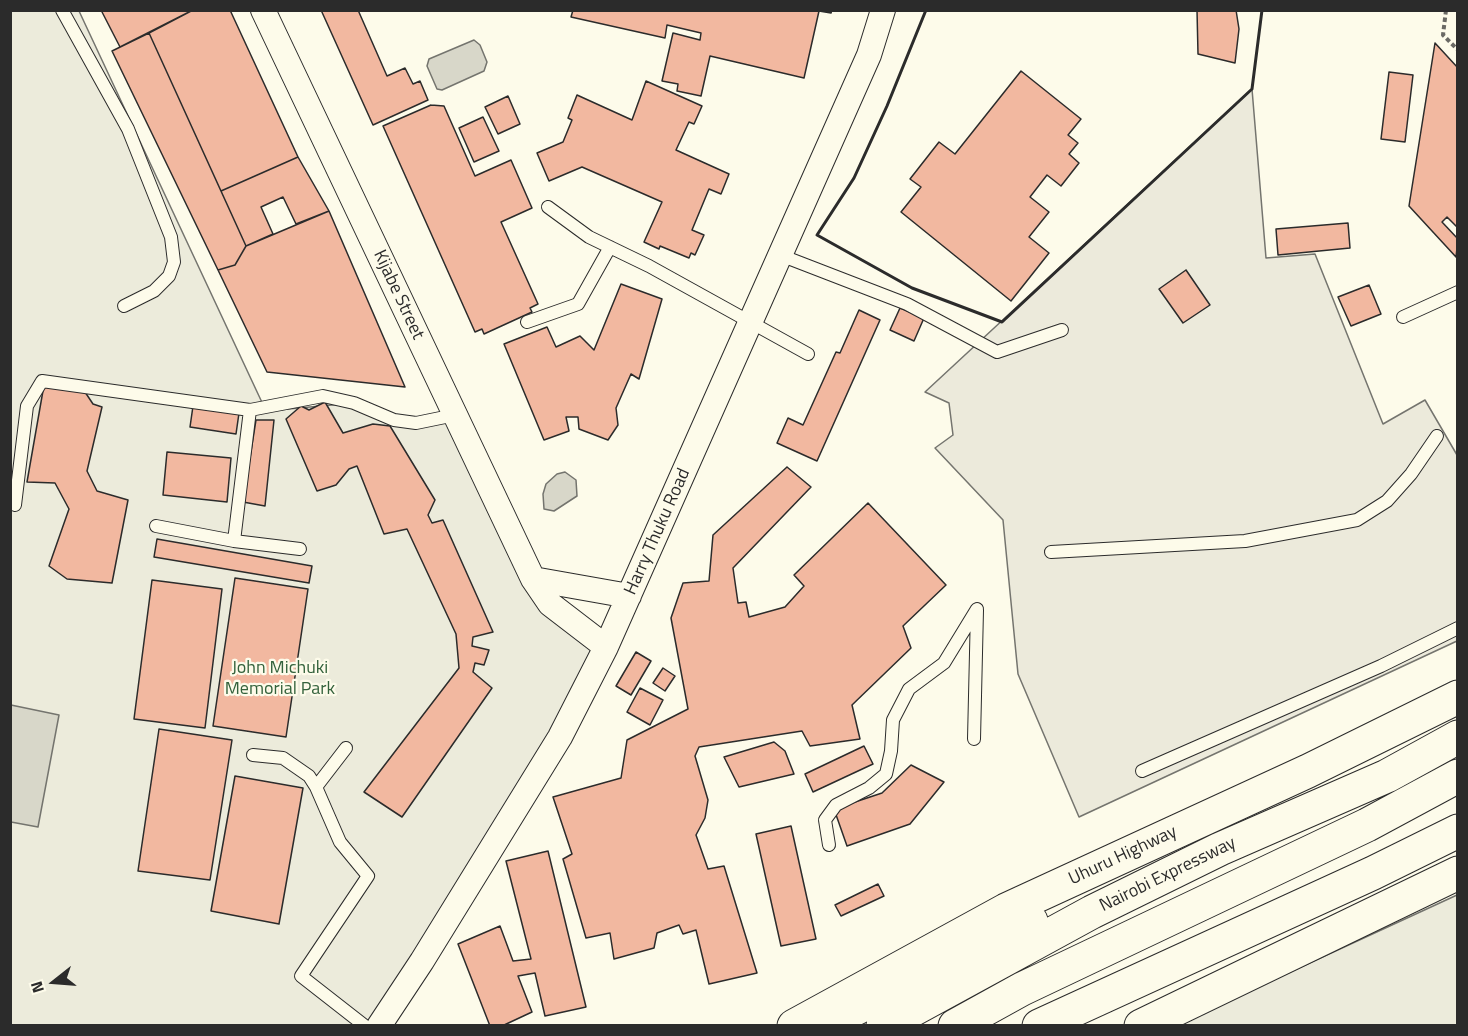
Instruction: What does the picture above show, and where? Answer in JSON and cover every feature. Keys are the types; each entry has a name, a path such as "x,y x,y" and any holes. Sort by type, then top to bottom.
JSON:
{"highway":[{"name":"Uhuru Highway","path":"794,1026 1006,910 1308,771 1458,697"},
{"name":"Nairobi Expressway","path":"883,1026 1092,912 1220,849 1387,776 1458,737"},
{"path":"955,1026 1022,989 1366,825 1458,776"},
{"path":"1039,1026 1330,893 1458,831"},
{"path":"821,1026 1065,904 1220,849"},
{"path":"1141,1026 1458,873"}],"street":[{"name":"Kijabe Street","path":"263,10 533,579 550,604 606,647"},
{"name":"Harry Thuku Road","path":"379,1026 422,961 560,737 606,647 869,55 883,10"},
{"path":"533,579 629,596"}],"lane":[{"path":"62,10 128,129 171,237 174,262 169,276 154,291 124,306"},
{"path":"548,207 589,237 649,266 808,354"},
{"path":"527,322 578,304 610,247"},
{"path":"780,255 907,304 997,352 1062,330"},
{"path":"1403,317 1458,292"},
{"path":"15,505 27,406 42,381 250,410 323,396 354,403 394,420 416,423 456,415"},
{"path":"234,541 250,410"},
{"path":"1051,552 1245,541 1357,520 1387,501 1411,474 1437,436"},
{"path":"156,526 234,541 300,549"},
{"path":"829,845 825,820 836,805 869,788 886,774 891,751 892,720 909,689 944,663 978,609 974,739"},
{"path":"1142,771 1372,670 1458,627"},
{"path":"316,787 346,748"},
{"path":"253,754 283,758 309,776 340,842 368,876 301,976 365,1026"}],"path":[{"path":"1446,10 1443,35 1458,50"}],"green space":[{"name":"John Michuki Memorial Park","path":"10,11 79,11 266,411 354,403 394,420 455,415 533,579 606,647 379,1025 11,1025"},
{"path":"1457,895 1457,1025 1175,1025"}],"shaded area":[{"path":"474,40 480,45 487,62 484,71 442,90 437,89 427,66 429,59"},
{"path":"1252,89 1266,258 1315,254 1383,424 1425,400 1457,455 1457,641 1079,817 1018,674 1003,520 935,448 953,435 949,403 925,392"},
{"path":"565,472 576,480 577,496 554,511 544,509 543,494 546,484 557,474"},
{"path":"11,705 59,715 38,827 11,822"}],"building":[{"path":"101,10 193,10 120,47"},
{"path":"193,10 230,10 298,157 221,191 149,33"},
{"path":"321,10 358,10 387,76 405,68 413,84 420,81 428,100 373,125"},
{"path":"573,10 832,10 831,13 819,11 804,78 710,56 701,96 677,91 678,84 662,81 673,33 700,40 701,33 667,25 665,38 571,17"},
{"path":"1197,10 1236,10 1239,29 1235,63 1198,54"},
{"path":"149,33 246,246 235,265 218,270 112,51"},
{"path":"1435,43 1458,68 1458,228 1447,217 1442,222 1458,239 1456,257 1409,206"},
{"path":"1021,71 1081,119 1068,135 1078,143 1069,154 1079,163 1061,186 1047,175 1030,197 1049,212 1029,237 1049,253 1011,301 901,212 921,187 910,179 939,142 955,154"},
{"path":"1389,72 1413,75 1405,142 1381,139"},
{"path":"646,81 702,106 694,124 689,122 676,150 729,174 721,194 709,189 692,230 704,235 695,255 691,253 689,258 644,242 662,202 582,167 549,181 537,153 563,142 572,120 568,118 577,95 632,120"},
{"path":"508,96 520,124 498,134 485,107"},
{"path":"431,105 444,106 475,176 511,160 532,208 501,222 538,304 530,308 532,312 484,334 482,329 475,332 383,126"},
{"path":"483,117 499,151 474,162 459,128"},
{"path":"298,157 329,211 296,224 283,197 261,207 273,234 246,246 221,191"},
{"path":"329,211 405,387 267,372 218,270 235,265 246,246"},
{"path":"1348,223 1350,248 1278,255 1276,229"},
{"path":"1186,270 1210,305 1183,323 1159,289"},
{"path":"621,284 662,299 639,379 631,374 616,408 618,425 608,440 579,429 578,417 566,417 569,431 544,440 504,344 547,327 556,347 580,336 594,350"},
{"path":"1369,285 1381,314 1351,326 1338,297"},
{"path":"900,308 924,318 914,341 890,330"},
{"path":"859,310 880,320 817,461 777,443 788,418 803,425 836,352 840,353"},
{"path":"44,385 85,392 93,404 102,407 87,471 97,491 128,500 112,583 67,579 49,566 69,509 55,483 27,482"},
{"path":"325,402 343,433 373,424 390,426 435,500 428,515 432,523 443,520 493,632 473,637 472,646 489,650 484,665 475,663 473,672 492,688 402,817 364,792 459,668 456,634 407,529 384,534 357,466 349,469 336,485 317,491 286,419 301,406 309,410"},
{"path":"193,406 239,413 236,434 190,427"},
{"path":"256,420 274,420 265,506 243,502"},
{"path":"167,452 231,458 227,502 163,495"},
{"path":"787,467 811,487 733,568 738,603 746,602 749,617 785,607 804,586 794,575 868,503 946,585 903,626 911,648 852,705 860,739 810,746 802,731 699,747 695,756 708,800 705,818 696,835 708,869 724,866 757,973 709,984 696,930 683,934 679,925 657,933 654,948 614,959 610,933 586,938 563,859 572,854 553,797 621,778 627,740 688,709 671,618 683,583 709,581 713,535"},
{"path":"157,539 312,566 309,583 154,557"},
{"path":"235,578 308,589 286,737 213,726"},
{"path":"152,580 222,589 205,728 134,719"},
{"path":"636,652 651,661 631,695 616,686"},
{"path":"663,668 675,676 665,691 653,683"},
{"path":"640,688 663,700 650,725 627,712"},
{"path":"159,729 232,740 210,880 138,871"},
{"path":"774,742 785,751 794,774 739,787 724,757"},
{"path":"864,746 873,764 813,792 805,774"},
{"path":"911,765 944,782 910,824 847,846 834,809 882,793"},
{"path":"235,776 303,788 279,924 211,911"},
{"path":"791,826 816,939 781,946 756,834"},
{"path":"548,851 586,1007 545,1016 535,973 518,976 532,1012 502,1026 490,1026 458,944 500,926 513,961 531,959 506,861"},
{"path":"878,884 884,896 841,916 835,905"}],"wall":[{"path":"926,10 887,106 854,178 817,235 912,288 1002,322 1252,89 1262,10"}]}
